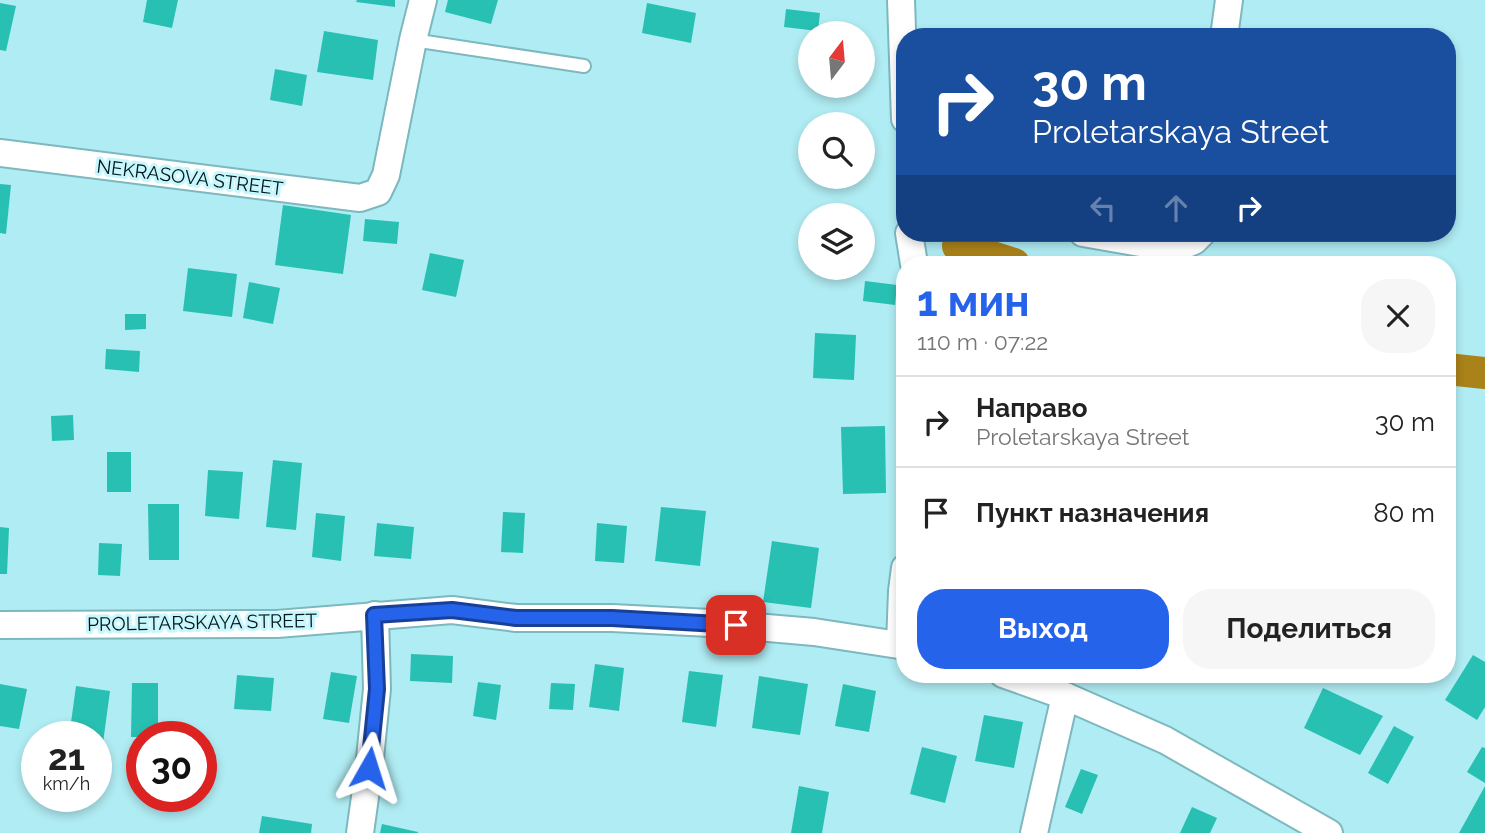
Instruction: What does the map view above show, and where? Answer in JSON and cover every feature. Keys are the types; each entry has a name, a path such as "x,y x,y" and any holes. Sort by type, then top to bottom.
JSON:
{"street":[{"path":"413,40 423,0"},
{"path":"901,0 902,28"},
{"path":"1225,28 1229,0"},
{"name":"NEKRASOVA STREET","path":"0,153 360,198 379,192 386,175 413,40"},
{"path":"1135,242 1175,249 1192,242"},
{"name":"PROLETARSKAYA STREET","path":"0,625 277,624 452,610 516,618 612,618 710,623 814,632 896,645"},
{"path":"360,833 377,689 374,615"},
{"path":"1028,683 1065,696 1164,740 1329,833"},
{"path":"1034,833 1065,696"}],"lane":[{"path":"413,40 584,66"}],"building":[{"path":"147,0 178,0 172,28 143,22"},
{"path":"395,0 395,7 356,2"},
{"path":"448,0 498,0 491,24 445,12"},
{"path":"0,3 16,6 6,51 0,50"},
{"path":"647,3 696,13 691,43 642,33"},
{"path":"786,9 820,13 819,21 798,21 798,29 784,27"},
{"path":"324,31 378,40 373,80 317,72"},
{"path":"275,69 307,75 302,106 270,100"},
{"path":"0,184 11,185 6,234 0,233"},
{"path":"283,205 351,215 343,274 275,265"},
{"path":"365,219 399,222 397,244 363,241"},
{"path":"430,253 464,260 456,297 422,290"},
{"path":"188,268 237,274 232,317 183,311"},
{"path":"865,281 896,285 895,305 863,301"},
{"path":"249,282 280,288 273,324 243,318"},
{"path":"125,314 146,314 146,329 125,330"},
{"path":"815,333 856,335 854,380 813,378"},
{"path":"106,349 140,351 139,372 105,369"},
{"path":"73,415 74,440 52,441 51,416"},
{"path":"885,426 886,493 843,494 841,427"},
{"path":"107,452 131,452 131,492 107,492"},
{"path":"273,460 302,463 296,530 266,527"},
{"path":"208,470 243,472 239,519 205,516"},
{"path":"148,504 179,504 179,560 149,560"},
{"path":"661,507 706,511 700,566 655,561"},
{"path":"503,512 525,513 523,553 501,552"},
{"path":"316,513 345,516 341,561 312,557"},
{"path":"377,523 414,527 411,559 374,556"},
{"path":"597,523 627,526 624,563 595,561"},
{"path":"0,527 9,528 7,574 0,574"},
{"path":"772,541 819,548 811,608 763,602"},
{"path":"99,543 122,544 120,576 98,575"},
{"path":"411,654 453,656 452,683 410,681"},
{"path":"1473,655 1485,662 1485,707 1477,720 1445,700"},
{"path":"595,664 624,668 619,711 589,707"},
{"path":"689,671 723,675 716,727 682,722"},
{"path":"331,672 357,676 349,723 323,719"},
{"path":"237,675 274,678 271,711 234,709"},
{"path":"759,676 808,684 800,735 752,728"},
{"path":"478,682 501,685 496,720 473,716"},
{"path":"132,683 158,683 158,721 131,721"},
{"path":"551,683 575,684 573,710 549,709"},
{"path":"0,684 27,689 19,729 0,726"},
{"path":"843,684 876,691 869,732 835,726"},
{"path":"76,686 110,691 106,721 71,721"},
{"path":"1323,688 1383,716 1360,755 1304,728"},
{"path":"984,715 1023,722 1014,768 975,761"},
{"path":"1394,726 1414,737 1388,784 1368,773"},
{"path":"922,747 957,756 945,803 910,794"},
{"path":"1482,747 1485,748 1485,783 1467,772"},
{"path":"1081,769 1098,775 1082,814 1065,807"},
{"path":"799,786 829,792 822,833 791,833"},
{"path":"1485,786 1485,833 1459,833"},
{"path":"1192,807 1217,818 1210,833 1180,833"},
{"path":"262,816 312,824 311,833 259,833"},
{"path":"382,824 418,832 418,833 380,833"}],"waterway":[{"path":"958,246 989,256"},
{"path":"1456,370 1485,373"}],"route":[{"path":"369,768 377,689 374,615 452,610 516,618 612,618 736,625"}]}
